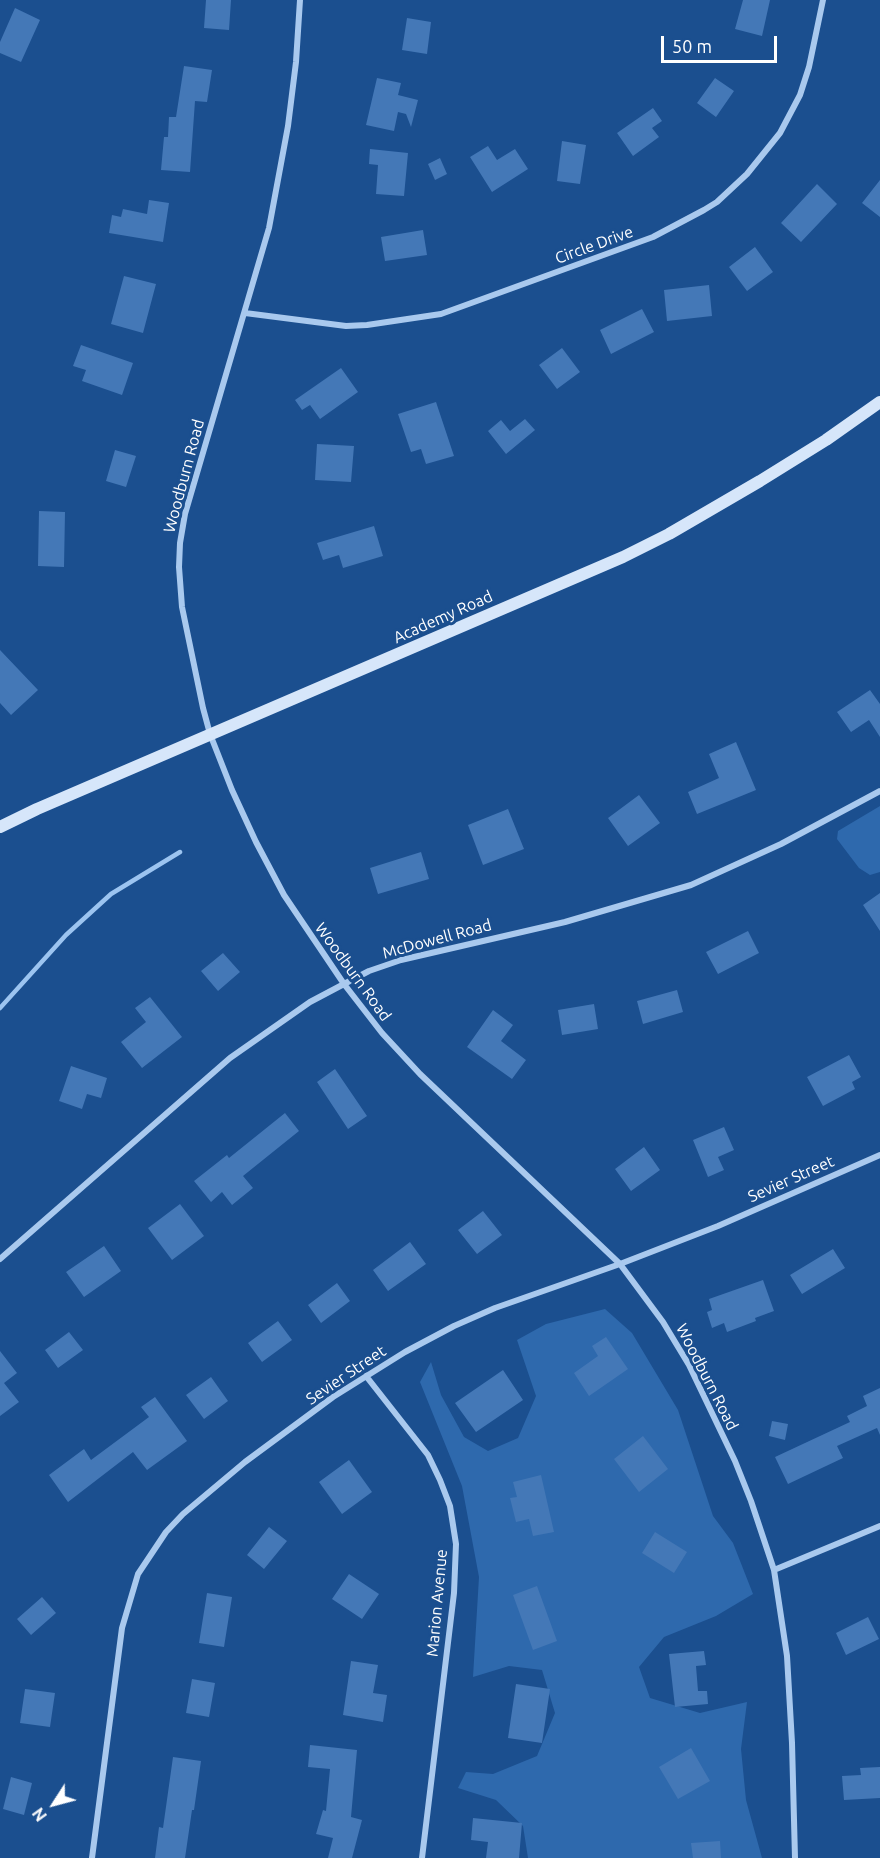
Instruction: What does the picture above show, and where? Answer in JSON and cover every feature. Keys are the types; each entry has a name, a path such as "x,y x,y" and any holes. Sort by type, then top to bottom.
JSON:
{"main road":[{"name":"Academy Road","path":"0,827 210,734 623,557 678,529 751,487 826,440 880,402"}],"street":[{"name":"Woodburn Road","path":"300,0 296,62 288,126 269,228 185,514 180,543 182,607 189,650 210,734 241,810 284,895 344,984 382,1033 420,1074 620,1264 663,1322 688,1365 747,1491 774,1570 787,1656 795,1858"},
{"name":"Circle Drive","path":"245,313 346,326 401,321 441,314 653,237 704,210 717,202 747,174 780,133 800,95 809,67 823,0"},
{"name":"McDowell Road","path":"0,1259 230,1058 310,1002 369,971 401,960 575,920 691,885 781,844 880,791"},
{"name":"Sevier Street","path":"92,1858 122,1628 138,1574 166,1532 183,1514 245,1462 333,1397 425,1341 495,1308 620,1264 718,1226 880,1155"},
{"name":"Marion Avenue","path":"366,1376 428,1455 450,1506 456,1544 453,1593 422,1858"},
{"path":"774,1570 880,1526"}],"shaded area":[{"path":"880,806 880,872 870,875 859,868 837,839 838,831"},
{"path":"605,1309 632,1333 678,1410 713,1516 733,1543 753,1594 716,1616 664,1637 639,1667 650,1698 700,1713 747,1702 741,1749 746,1800 762,1858 528,1858 523,1826 496,1800 458,1788 466,1772 493,1774 537,1756 555,1713 542,1670 509,1666 473,1677 479,1577 462,1486 420,1382 431,1362 441,1395 464,1437 488,1451 518,1438 536,1396 517,1340 546,1324"}],"building":[{"path":"206,0 231,0 229,30 204,28"},
{"path":"743,0 770,0 762,36 735,29"},
{"path":"15,8 40,20 21,62 0,53 0,42"},
{"path":"407,18 431,22 427,54 402,50"},
{"path":"184,66 212,70 207,102 195,101 190,172 161,170 164,137 168,137 169,117 176,117"},
{"path":"377,78 401,83 398,95 418,100 411,127 406,114 398,112 394,131 366,125"},
{"path":"715,78 734,91 716,117 697,103"},
{"path":"653,108 662,121 652,128 659,137 633,156 617,133"},
{"path":"562,141 586,145 580,184 557,181"},
{"path":"488,146 497,160 515,149 528,169 492,192 470,157"},
{"path":"370,149 408,153 404,196 376,194 378,165 369,164"},
{"path":"440,158 447,174 435,180 428,164"},
{"path":"880,180 880,217 862,203"},
{"path":"817,184 837,204 801,242 781,223"},
{"path":"149,200 169,203 163,242 109,233 112,215 121,217 123,209 147,214"},
{"path":"423,230 427,255 385,261 381,237"},
{"path":"755,247 773,272 747,291 729,267"},
{"path":"124,276 156,284 143,333 111,324"},
{"path":"709,285 712,316 667,321 664,290"},
{"path":"642,309 654,332 611,354 600,330"},
{"path":"81,345 133,363 122,395 82,381 86,370 73,366"},
{"path":"562,348 580,372 557,389 539,365"},
{"path":"341,368 358,392 320,419 310,405 302,410 295,400"},
{"path":"436,402 454,456 426,464 421,449 411,452 398,414"},
{"path":"525,419 535,430 506,454 488,431 501,420 510,431"},
{"path":"317,444 354,446 351,482 315,480"},
{"path":"115,450 136,456 126,487 106,481"},
{"path":"39,511 65,512 64,567 38,566"},
{"path":"374,526 383,556 343,568 339,555 323,560 317,543"},
{"path":"0,650 38,690 11,715 0,703"},
{"path":"870,690 880,704 880,737 869,720 851,732 837,712"},
{"path":"736,742 756,790 697,814 688,792 719,778 709,754"},
{"path":"639,795 660,823 628,846 608,818"},
{"path":"508,809 524,849 483,865 468,825"},
{"path":"421,852 429,879 378,894 370,868"},
{"path":"880,893 880,931 863,905"},
{"path":"748,931 759,953 718,974 706,952"},
{"path":"223,953 240,972 218,991 201,971"},
{"path":"677,990 683,1012 643,1024 637,1001"},
{"path":"150,997 182,1037 142,1068 121,1042 146,1022 135,1008"},
{"path":"594,1004 598,1029 562,1035 558,1010"},
{"path":"493,1010 513,1025 501,1041 526,1060 512,1079 467,1047"},
{"path":"849,1055 861,1077 852,1082 855,1089 823,1106 807,1077"},
{"path":"71,1066 107,1078 101,1098 87,1094 82,1109 59,1101"},
{"path":"335,1069 367,1116 348,1129 317,1082"},
{"path":"285,1113 299,1131 243,1176 253,1188 232,1205 222,1192 211,1202 194,1181 227,1155 229,1158"},
{"path":"724,1127 734,1150 718,1157 724,1170 708,1177 693,1140"},
{"path":"644,1147 660,1170 631,1191 615,1169"},
{"path":"180,1204 204,1236 172,1260 148,1228"},
{"path":"483,1211 502,1235 477,1254 458,1230"},
{"path":"410,1242 426,1264 388,1291 373,1270"},
{"path":"104,1246 121,1271 84,1297 66,1272"},
{"path":"833,1249 845,1268 802,1294 790,1275"},
{"path":"763,1280 774,1311 727,1332 724,1323 712,1328 707,1312 712,1310 709,1299"},
{"path":"337,1283 350,1301 321,1323 308,1305"},
{"path":"278,1321 292,1340 262,1362 248,1343"},
{"path":"69,1332 83,1350 58,1368 45,1350"},
{"path":"606,1337 628,1369 589,1396 574,1373 598,1356 592,1346"},
{"path":"0,1351 17,1373 4,1383 19,1402 0,1416"},
{"path":"503,1370 523,1400 476,1432 455,1403"},
{"path":"211,1377 228,1401 204,1419 186,1395"},
{"path":"880,1388 880,1435 877,1428 837,1446 843,1458 788,1484 775,1457 850,1422 847,1416 867,1406 863,1396"},
{"path":"155,1397 187,1441 147,1470 133,1452 68,1502 49,1475 84,1449 91,1460 149,1417 141,1407"},
{"path":"772,1421 788,1424 785,1440 769,1436"},
{"path":"643,1436 668,1469 639,1492 614,1459"},
{"path":"349,1460 372,1492 342,1514 319,1482"},
{"path":"541,1475 554,1532 533,1536 529,1519 516,1522 510,1498 517,1497 513,1482"},
{"path":"269,1527 287,1541 264,1569 247,1555"},
{"path":"655,1532 687,1552 674,1573 642,1553"},
{"path":"349,1574 379,1594 362,1619 332,1599"},
{"path":"537,1586 557,1641 533,1650 513,1595"},
{"path":"207,1593 232,1597 224,1647 199,1643"},
{"path":"42,1597 56,1613 31,1635 17,1619"},
{"path":"868,1617 879,1639 846,1655 836,1633"},
{"path":"704,1651 706,1665 696,1666 698,1691 707,1691 708,1704 675,1707 669,1654"},
{"path":"351,1661 378,1665 373,1693 387,1695 383,1722 343,1715"},
{"path":"192,1679 215,1683 209,1717 186,1713"},
{"path":"516,1684 550,1689 542,1743 508,1738"},
{"path":"25,1689 55,1693 50,1727 20,1723"},
{"path":"310,1745 357,1750 351,1817 362,1820 352,1858 328,1858 333,1838 316,1834 323,1810 326,1811 330,1769 308,1767"},
{"path":"691,1748 710,1781 678,1799 659,1767"},
{"path":"173,1757 201,1761 194,1810 192,1810 185,1858 155,1858 159,1827 163,1828"},
{"path":"880,1767 880,1798 844,1800 842,1776 861,1775 860,1768"},
{"path":"11,1777 32,1783 24,1815 3,1809"},
{"path":"473,1818 522,1823 519,1858 486,1858 488,1842 471,1840"},
{"path":"720,1841 721,1858 693,1858 691,1843"}],"waterway":[{"path":"0,1008 66,935 111,894 180,852"}]}
